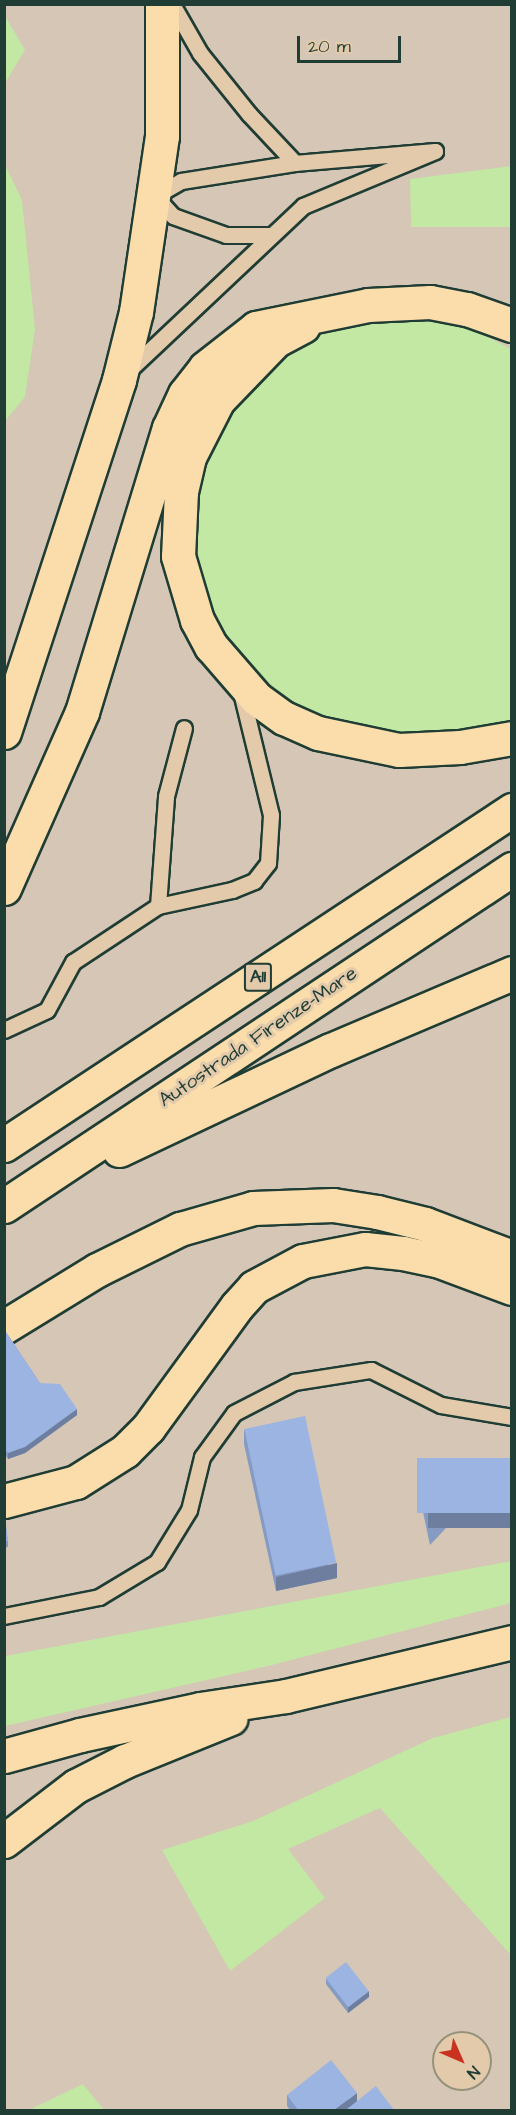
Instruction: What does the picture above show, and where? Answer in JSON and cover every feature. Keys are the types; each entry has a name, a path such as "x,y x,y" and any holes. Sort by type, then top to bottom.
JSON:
{"main road":[{"path":"4,732 120,380 136,312 155,196 162,136 162,4"},
{"path":"4,888 82,712 156,463 185,394 205,368 256,328 331,311 430,302 505,324"},
{"path":"331,311 275,341 218,400 189,457 177,524 178,556 184,588 212,646 238,680 284,718 351,743 399,750 460,747 512,738"},
{"name":"A11","path":"4,1145 512,810"},
{"name":"Autostrada Firenze-Mare","path":"11,1201 512,869"},
{"path":"11,1201 331,1050 512,973"},
{"path":"4,1327 97,1270 180,1229 253,1208 333,1205 376,1212 425,1224 512,1257"},
{"path":"4,1501 76,1482 125,1452 148,1428 237,1306 254,1287 303,1261 365,1249 403,1253 437,1260 512,1288"},
{"path":"4,1756 146,1720 286,1696 512,1642"},
{"path":"4,1841 85,1781 125,1761 286,1696"}],"lane":[{"path":"172,4 200,52 249,114 295,163"},
{"path":"120,380 269,235 303,206 435,151 295,163 182,181 155,196 173,216 226,235 269,235"},
{"path":"4,1030 47,1010 74,962 158,906 232,890 254,881 268,863 271,815 238,680"},
{"path":"158,906 166,796 184,728"},
{"path":"4,1616 99,1597 157,1562 189,1510 202,1457 234,1413 294,1382 371,1370 441,1406 512,1418"}],"green space":[{"path":"5,16 25,50 5,83"},
{"path":"4,163 22,200 35,329 25,397 5,421"},
{"path":"511,166 511,227 411,227 410,179"},
{"path":"408,317 472,329 511,349 511,724 434,737 359,732 297,709 245,669 209,614 191,551 194,486 216,424 257,373 311,336 342,324"},
{"path":"511,1561 511,1603 272,1665 5,1726 5,1656"},
{"path":"511,1717 511,1955 380,1808 288,1849 325,1898 230,1971 162,1850 253,1821 433,1738"},
{"path":"83,2084 104,2110 29,2110"}],"building":[{"path":"4,1329 40,1383 60,1384 77,1409 25,1447 8,1453 4,1448"},
{"path":"305,1416 336,1563 276,1576 244,1429"},
{"path":"417,1458 512,1458 512,1513 417,1513"},
{"path":"4,1511 8,1541 4,1541"},
{"path":"346,1962 369,1991 348,2007 326,1978"},
{"path":"331,2060 357,2093 334,2110 298,2110 287,2095"},
{"path":"376,2086 394,2110 347,2109"}]}
